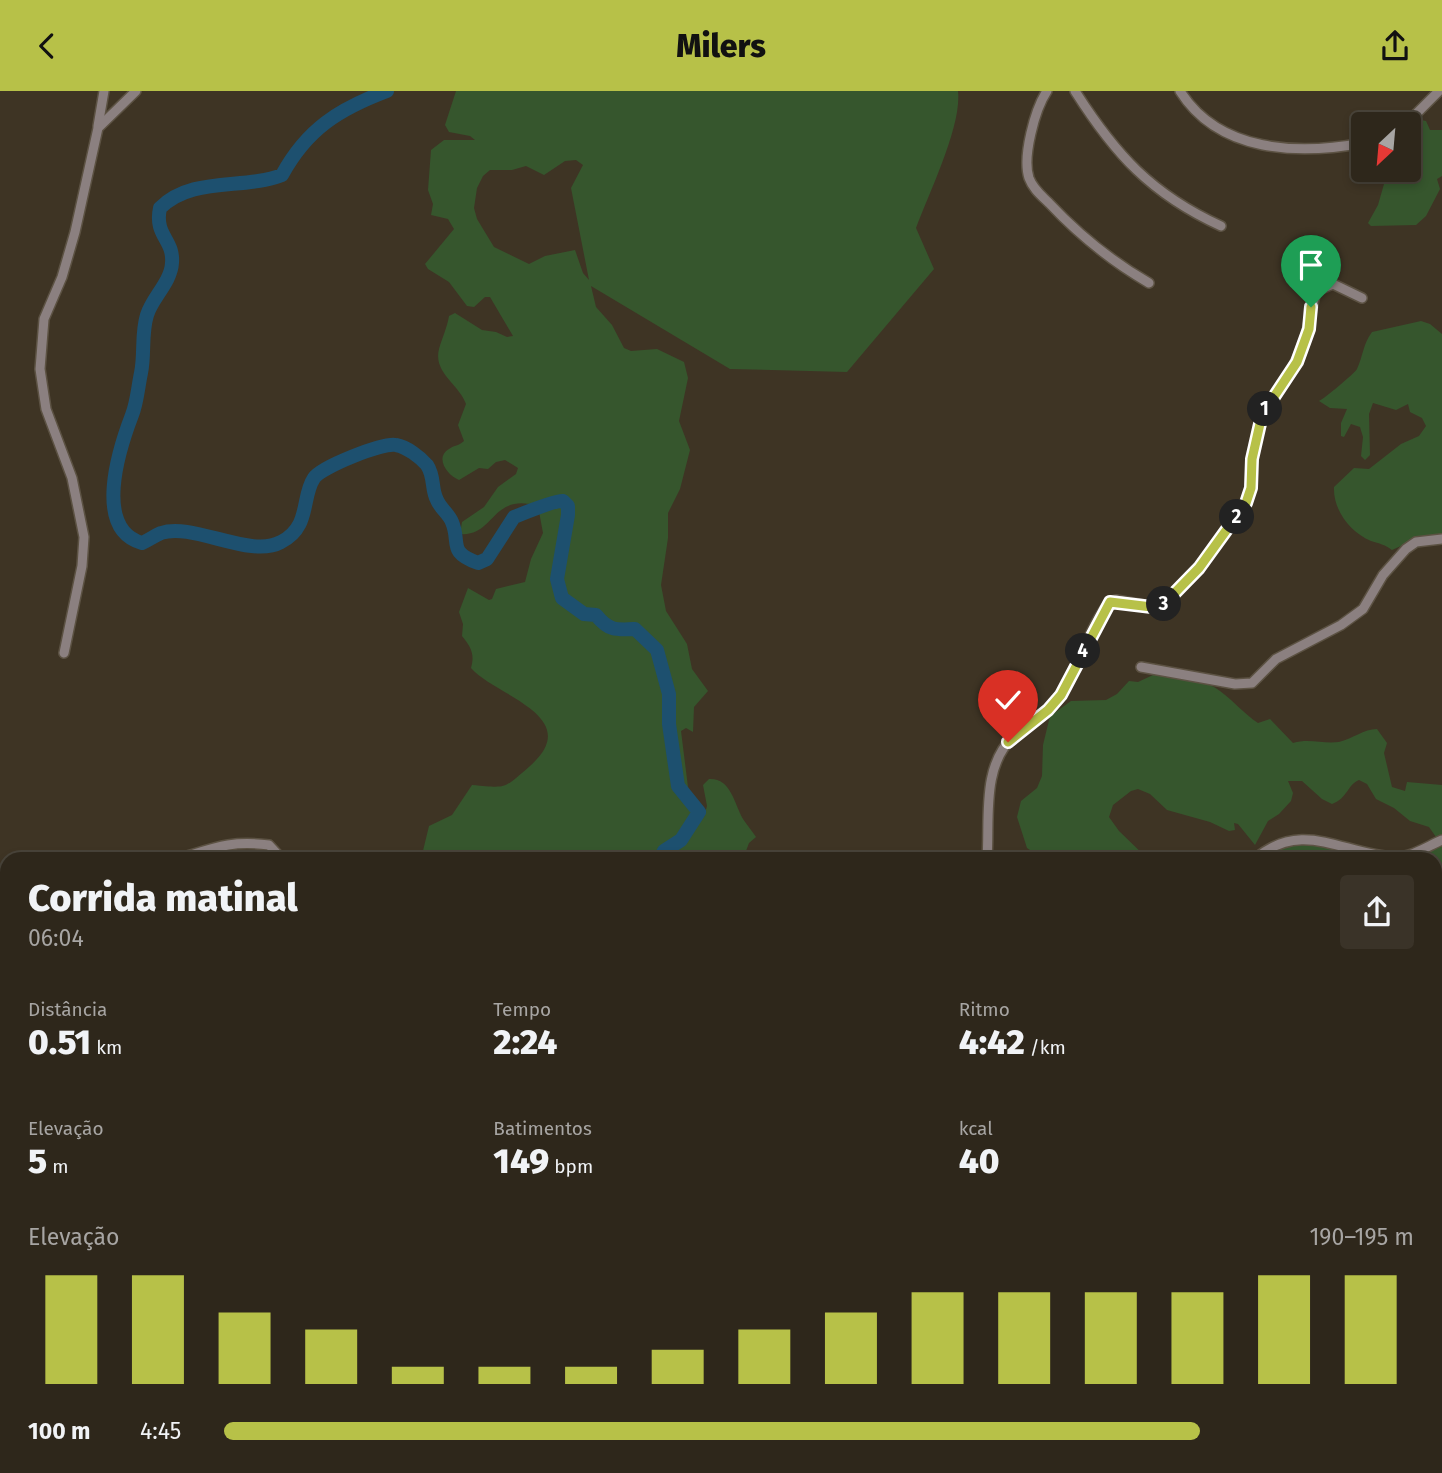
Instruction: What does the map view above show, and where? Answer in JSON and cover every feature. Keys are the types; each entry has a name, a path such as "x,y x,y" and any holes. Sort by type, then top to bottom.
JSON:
{"street":[{"path":"64,653 82,566 84,537 72,478 46,409 40,369 44,319 62,277 75,232 104,91"},
{"path":"98,128 136,91"},
{"path":"1047,91 1039,106 1027,156 1033,185 1068,224 1105,256 1149,283"},
{"path":"1074,91 1118,153 1138,174 1177,203 1221,226"},
{"path":"1180,91 1209,122 1231,135 1259,144 1280,149 1351,144"},
{"path":"1418,112 1439,91"},
{"path":"987,852 992,772 1003,748 1023,728 1048,710 1061,695 1110,602 1160,608 1199,568 1246,503 1251,488 1252,459 1262,415 1289,375 1304,344 1316,291 1333,283 1362,298"},
{"path":"1141,667 1235,684 1252,683 1276,659 1341,625 1363,609 1383,575 1406,549 1416,542 1442,539"},
{"path":"1266,852 1275,846 1303,839 1372,852"},
{"path":"1411,852 1442,840"},
{"path":"198,852 220,844 248,842 269,845 276,852"}],"green space":[{"path":"456,91 958,91 958,106 950,141 916,228 934,269 847,372 730,369 591,286 596,307 612,325 624,348 631,351 657,349 684,362 688,378 679,421 690,450 680,489 668,513 668,538 661,585 666,611 687,644 692,669 708,691 694,707 693,732 686,728 681,731 688,787 700,815 704,817 707,806 703,785 709,779 727,787 743,819 756,837 749,843 746,852 423,852 429,826 452,815 472,785 499,787 514,780 545,749 548,734 542,720 530,709 471,668 471,651 462,636 463,624 459,612 468,588 489,600 496,589 525,582 531,559 543,533 538,506 523,503 502,509 480,529 460,534 462,522 484,507 498,487 516,474 518,468 505,460 496,462 488,469 479,468 459,480 447,471 443,462 445,453 464,441 458,425 466,404 443,372 438,357 449,316 455,313 482,330 507,337 513,336 490,297 485,297 474,307 467,306 449,282 428,269 425,264 454,229 448,219 431,215 433,204 428,190 431,150 444,140 475,140 470,136 449,132 445,125","holes":["576,160 583,165 571,188 589,280 583,273 575,250 545,256 529,264 494,247 477,219 474,208 477,188 483,176 490,170 512,170 526,166 544,175 565,161"]},
{"path":"1421,120 1426,121 1430,130 1442,130 1442,176 1437,179 1440,189 1426,216 1416,225 1371,226 1368,223 1378,205 1385,182 1421,182"},
{"path":"1421,321 1430,324 1442,334 1442,539 1403,545 1392,550 1363,537 1350,526 1336,504 1334,487 1354,468 1369,469 1401,444 1419,436 1426,426 1422,418 1410,412 1408,404 1396,410 1373,403 1369,414 1370,455 1365,460 1361,456 1363,437 1360,427 1351,424 1344,437 1341,436 1341,423 1347,409 1330,408 1319,401 1357,369 1372,332"},
{"path":"1173,674 1198,680 1215,688 1258,723 1270,719 1293,743 1339,742 1377,729 1387,743 1384,753 1392,787 1405,791 1407,782 1442,785 1442,836 1436,837 1429,827 1410,821 1394,808 1376,799 1367,784 1359,780 1332,804 1322,799 1302,781 1288,781 1293,793 1291,801 1268,821 1255,845 1238,824 1234,823 1235,830 1229,831 1210,822 1167,810 1150,794 1138,789 1113,805 1109,817 1141,852 1033,852 1027,848 1017,817 1021,801 1037,788 1042,776 1043,745 1050,716 1071,701 1106,700 1117,694 1129,681 1138,682 1153,675"},
{"path":"1300,842 1346,852 1269,852 1275,847"},
{"path":"1442,843 1442,852 1429,852 1428,849"}],"waterway":[{"path":"387,91 354,105 326,123 302,145 282,175 187,191 160,208 160,225 170,248 172,263 168,277 149,309 145,322 136,400 121,447 114,487 118,522 127,535 142,543 161,533 174,531 238,544 268,546 281,542 297,528 310,486 319,473 353,456 389,445 409,450 427,465 437,500 452,522 459,551 478,563 487,559 514,517 563,501 568,506 568,515 557,579 562,598 584,614 596,615 609,627 635,629 657,650 669,694 669,724 678,786 699,812 681,840 664,852"}],"route":[{"path":"1008,742 1054,705 1110,602 1116,600 1160,608 1199,568 1246,503 1251,488 1252,459 1262,415 1297,362 1309,329 1311,307"}]}
